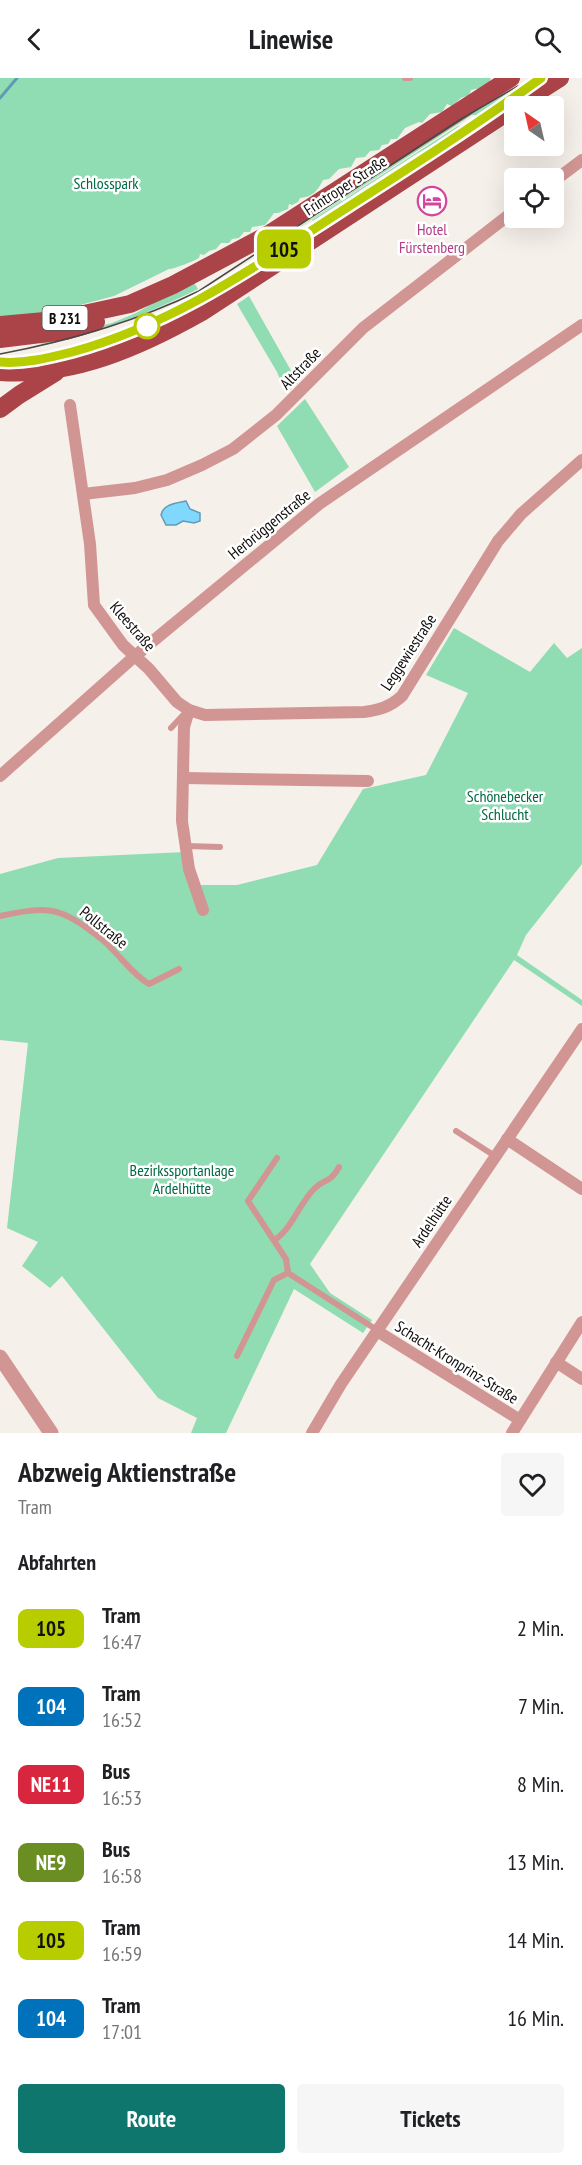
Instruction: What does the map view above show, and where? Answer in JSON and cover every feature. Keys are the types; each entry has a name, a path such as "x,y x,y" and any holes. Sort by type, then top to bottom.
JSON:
{"main road":[{"name":"Frintroper Straße","path":"0,325 56,320 130,304 173,285 252,244 511,78"},
{"name":"Frintroper Straße","path":"532,96 560,78"},
{"name":"Frintroper Straße","path":"0,372 60,369 126,350 180,324 504,114"},
{"path":"0,339 44,335 79,328 109,316 130,304"},
{"path":"0,409 60,369"}],"street":[{"path":"564,174 582,160"},
{"name":"Altstraße","path":"83,494 135,488 167,480 233,448 276,415 363,328 504,219"},
{"name":"Herbrüggenstraße","path":"0,776 135,656 319,504 582,325"},
{"name":"Kleestraße","path":"70,405 90,544 94,605 118,638 177,702 189,710"},
{"name":"Leggewiestraße","path":"189,710 205,715 364,712 393,705 402,696 498,542 521,514 582,460"},
{"path":"189,710 184,727 182,821 189,869 203,910"},
{"path":"184,778 368,781"},
{"name":"Ardelhütte","path":"312,1433 341,1384 582,1029"},
{"path":"507,1138 582,1189"},
{"name":"Schacht-Kronprinz-Straße","path":"512,1433 582,1323"},
{"name":"Schacht-Kronprinz-Straße","path":"378,1331 520,1420"},
{"path":"556,1362 582,1379"},
{"path":"2,1366 51,1433"}],"lane":[{"path":"405,78 410,78"},
{"path":"171,728 189,710"},
{"path":"185,846 220,847"},
{"name":"Pollstraße","path":"0,916 45,909 64,913 109,945 140,979 149,984 179,969"},
{"path":"456,1131 495,1156"},
{"path":"277,1158 248,1200 286,1259 288,1273 378,1331"},
{"path":"275,1240 283,1234 315,1188 332,1178 339,1167"},
{"path":"237,1356 274,1280 288,1273"}],"green space":[{"name":"Schlosspark","path":"0,78 491,78 485,86 471,90 469,95 461,98 452,106 447,104 442,112 430,114 422,123 419,122 405,128 397,139 391,139 379,150 370,151 365,157 356,158 351,167 339,169 329,179 323,180 312,195 300,198 298,202 289,204 288,209 274,213 265,225 252,227 250,232 244,232 239,238 232,239 229,243 221,243 216,249 204,255 200,254 199,258 169,269 114,296 54,312 0,317"},
{"path":"534,78 477,115 472,115 236,269 461,120"},
{"path":"539,78 514,96 510,96"},
{"path":"504,100 504,103 479,121 418,153 312,220 458,126 472,124 476,117"},
{"path":"455,136 300,236 298,234 314,226 365,193 315,224 419,155 390,176 421,154"},
{"path":"193,281 198,289 162,306 100,329 41,344 41,341 112,323 136,313"},
{"path":"249,296 298,383 286,393 277,372 237,304"},
{"path":"192,307 194,310 162,328 72,360 21,364 101,345 147,328"},
{"path":"305,399 349,467 315,492 277,426"},
{"path":"454,628 530,672 554,643 567,658 582,648 582,864 526,935 517,955 582,1000 582,1006 514,960 310,1264 330,1293 372,1320 363,1333 294,1289 226,1433 191,1433 197,1418 158,1398 62,1276 50,1288 22,1266 38,1242 7,1228 28,1043 0,1040 0,874 58,858 185,852 190,885 237,885 317,865 363,789 426,775 468,693 426,675"}],"water":[{"path":"186,501 190,509 200,513 200,521 194,523 183,521 176,525 166,525 161,515 164,508"}],"waterway":[{"path":"0,98 17,78"}],"tram line":[{"path":"0,362 36,360 72,351 146,325 182,308 282,250 445,144 541,78"},
{"name":"105","path":"0,362 16,363 85,348 146,327 185,308 253,269 483,120 541,78"},
{"path":"0,354 101,329 151,312 199,291 461,119 518,86"}],"place":[{"name":"Hotel Fürstenberg","path":"432,201"}],"park label":[{"name":"Schönebecker Schlucht","path":"505,805"},
{"name":"Bezirkssportanlage Ardelhütte","path":"182,1179"}]}
